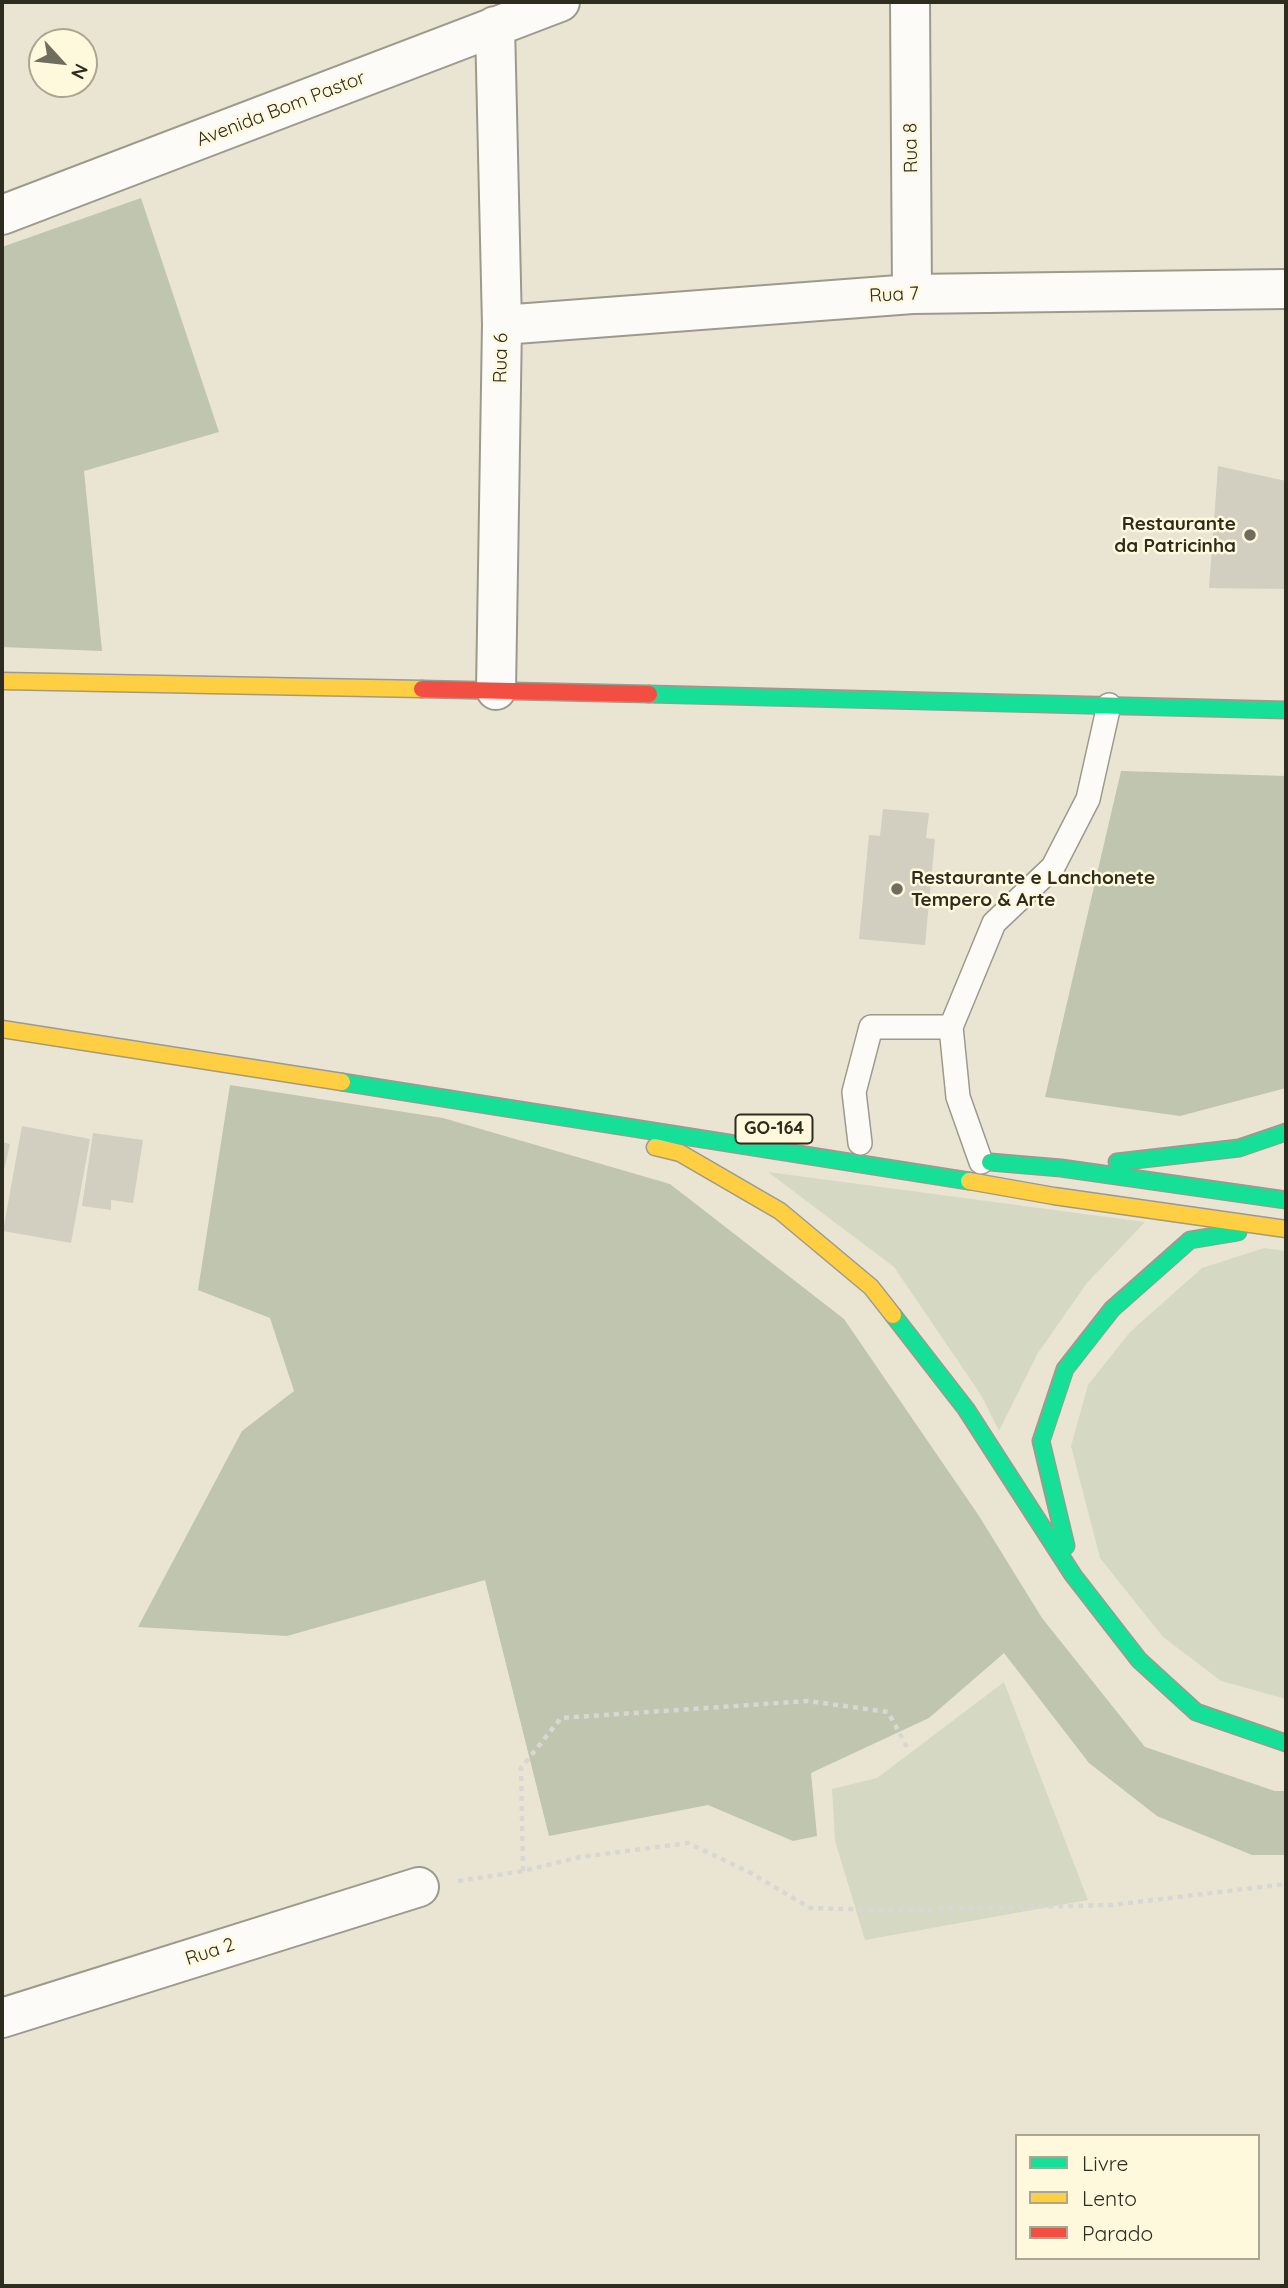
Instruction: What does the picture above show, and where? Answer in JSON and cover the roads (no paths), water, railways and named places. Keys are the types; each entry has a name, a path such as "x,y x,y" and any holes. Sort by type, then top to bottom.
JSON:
{"main road":[{"path":"2,681 496,690 1286,710"},
{"name":"GO-164","path":"2,1029 1054,1196 1286,1229"},
{"path":"486,1106 680,1153 780,1212 871,1287 966,1409 1073,1575 1139,1660 1196,1712 1286,1743"},
{"path":"1061,1168 1238,1148 1286,1132"},
{"path":"974,1161 1061,1168 1286,1200"},
{"path":"1073,1575 1041,1441 1065,1369 1112,1309 1190,1240 1268,1227"}],"street":[{"name":"Avenida Bom Pastor","path":"2,215 560,2"},
{"name":"Rua 8","path":"909,2 912,293"},
{"name":"Rua 6","path":"495,26 502,325 496,690"},
{"name":"Rua 7","path":"502,325 912,293 1286,289"},
{"name":"Rua 2","path":"2,2018 419,1886"}],"lane":[{"path":"974,1161 958,1097 951,1027 994,923 1052,867 1088,799 1110,705"},
{"path":"859,1143 854,1091 871,1027 951,1027"}],"place":[{"name":"Restaurante da Patricinha","path":"1250,535"},
{"name":"Restaurante e Lanchonete Tempero & Arte","path":"897,889"}]}
